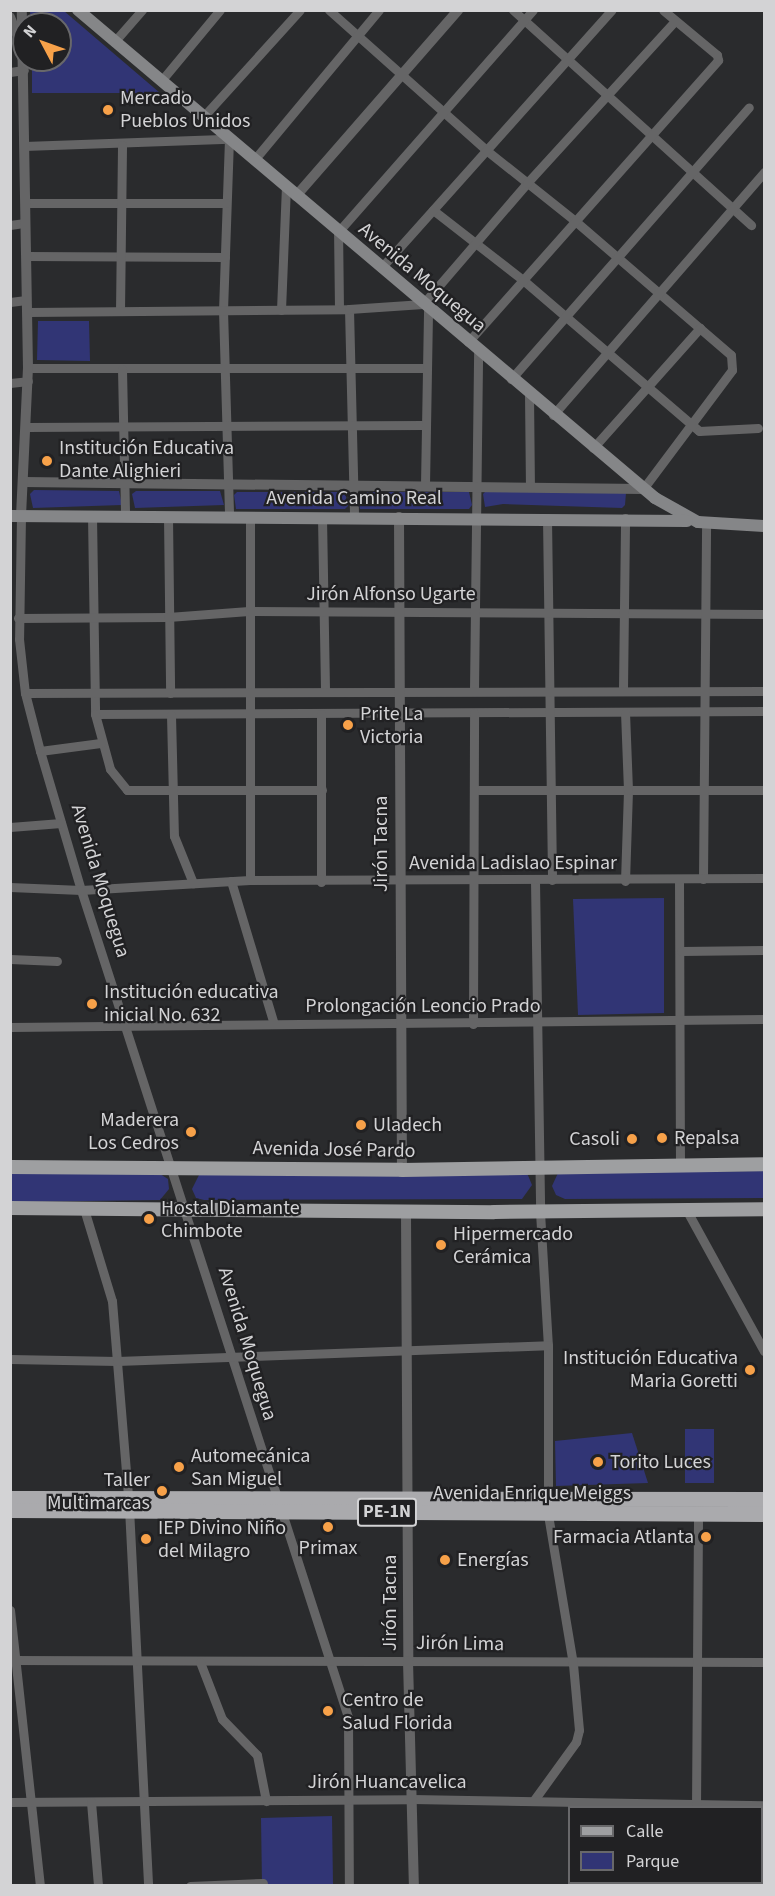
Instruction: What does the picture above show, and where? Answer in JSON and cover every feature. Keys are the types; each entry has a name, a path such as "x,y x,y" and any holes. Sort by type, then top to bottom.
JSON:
{"highway":[{"name":"Avenida Enrique Meiggs","path":"10,1498 128,1503 406,1506 548,1515 765,1514"},
{"name":"Avenida Enrique Meiggs","path":"406,1506 548,1499 765,1499"},
{"name":"Avenida Enrique Meiggs","path":"10,1510 128,1503"}],"main road":[{"name":"Avenida Moquegua","path":"78,10 643,489 668,507 702,522 765,526"},
{"name":"Avenida Camino Real","path":"16,516 625,518 702,522"},
{"name":"Avenida José Pardo","path":"10,1167 402,1170 765,1164"},
{"path":"10,1208 406,1212 765,1209"}],"street":[{"path":"114,42 142,10"},
{"path":"160,81 220,10"},
{"path":"203,117 300,10"},
{"path":"24,482 352,488 425,485 643,489 689,424 732,370 734,362 661,293 486,150 400,76 329,10"},
{"path":"254,160 379,10"},
{"path":"296,196 458,10"},
{"path":"513,10 751,225"},
{"path":"354,517 349,425 350,369 338,232 533,10"},
{"path":"381,268 612,10"},
{"path":"468,342 718,57 663,10"},
{"path":"425,485 423,425 425,306 527,183 675,21"},
{"name":"Avenida Moquegua","path":"24,72 28,381 24,482 16,516 18,618 15,641 40,751 81,890 183,1210 234,1358 277,1503 332,1661 350,1730 349,1886"},
{"path":"511,379 749,107"},
{"path":"24,146 122,145 229,139 223,310 224,426 229,517"},
{"path":"120,311 122,145"},
{"path":"553,415 765,172"},
{"path":"281,310 286,188"},
{"path":"25,203 225,203"},
{"path":"433,210 523,280 699,431 758,428"},
{"path":"10,225 26,223"},
{"path":"27,256 225,257"},
{"path":"10,302 26,300"},
{"path":"28,312 281,310 425,306"},
{"path":"593,448 700,328"},
{"path":"474,690 478,351"},
{"path":"28,368 424,368"},
{"path":"122,369 125,516"},
{"path":"10,383 28,381"},
{"path":"529,394 530,486"},
{"path":"27,427 423,425"},
{"path":"92,516 95,714 100,743 117,782 127,790 170,792 322,790"},
{"path":"168,517 170,693"},
{"path":"250,517 248,693 250,880"},
{"path":"322,517 325,691"},
{"name":"Jirón Tacna","path":"399,517 397,690 402,1170"},
{"path":"547,518 552,880"},
{"path":"623,689 625,518"},
{"path":"702,522 704,613 702,712 705,790 703,879"},
{"name":"Jirón Alfonso Ugarte","path":"18,618 168,617 249,611 765,614"},
{"path":"25,693 549,689 765,691"},
{"path":"95,714 248,716 765,711"},
{"path":"473,1024 474,713"},
{"path":"625,713 628,790 625,881"},
{"path":"321,714 321,882"},
{"path":"171,715 170,792 175,843 193,883"},
{"path":"40,751 100,743"},
{"path":"474,790 765,790"},
{"path":"10,826 61,823"},
{"name":"Avenida Ladislao Espinar","path":"10,887 81,890 250,880 472,882 765,878"},
{"path":"679,880 680,1166"},
{"path":"231,881 274,1024"},
{"path":"535,881 540,1212 548,1345 548,1499"},
{"path":"681,951 765,950"},
{"path":"10,959 57,961"},
{"name":"Prolongación Leoncio Prado","path":"10,1027 678,1023 765,1020"},
{"path":"84,1209 112,1301 138,1663 148,1886"},
{"path":"687,1211 765,1351"},
{"name":"Jirón Tacna","path":"406,1212 408,1351 406,1506 414,1886"},
{"path":"10,1359 117,1361 234,1358 548,1345"},
{"path":"696,1806 698,1514"},
{"path":"534,1800 576,1742 578,1719 573,1664 548,1515"},
{"path":"10,1610 13,1660 40,1886"},
{"name":"Jirón Lima","path":"13,1660 138,1663 765,1662"},
{"path":"201,1662 222,1719 257,1755 266,1801"},
{"name":"Jirón Huancavelica","path":"10,1802 348,1801 412,1798 696,1806 765,1805"},
{"path":"91,1802 98,1886"},
{"path":"190,1886 263,1883"}],"green space":[{"path":"30,11 65,12 30,12"},
{"path":"72,18 160,93 32,93 32,72 72,72"},
{"path":"38,321 89,321 90,361 37,360"},
{"path":"34,490 119,491 122,505 33,508 30,494"},
{"path":"136,491 220,491 224,505 135,508 132,494"},
{"path":"486,491 626,493 625,505 622,508 503,504 485,507 483,494"},
{"path":"237,492 345,492 348,506 345,509 236,509 234,495"},
{"path":"361,492 469,492 472,505 469,509 360,509 357,495"},
{"path":"664,898 664,1013 578,1015 573,899"},
{"path":"764,1171 764,1198 565,1199 556,1195 552,1186 558,1173"},
{"path":"200,1173 527,1173 532,1185 522,1199 204,1200 196,1198 192,1189"},
{"path":"10,1174 160,1174 168,1179 169,1189 160,1200 11,1202"},
{"path":"685,1429 714,1429 714,1483 685,1483"},
{"name":"Torito Luces","path":"632,1433 648,1483 556,1486 555,1441"},
{"path":"332,1816 333,1885 262,1885 261,1818"}],"place":[{"name":"Mercado Pueblos Unidos","path":"108,110"},
{"name":"Institución Educativa Dante Alighieri","path":"47,461"},
{"name":"Prite La Victoria","path":"348,725"},
{"name":"Institución educativa inicial No. 632","path":"92,1004"},
{"name":"Uladech","path":"361,1125"},
{"name":"Maderera Los Cedros","path":"191,1132"},
{"name":"Repalsa","path":"662,1138"},
{"name":"Casoli","path":"632,1139"},
{"name":"Hostal Diamante Chimbote","path":"149,1219"},
{"name":"Hipermercado Cerámica","path":"441,1245"},
{"name":"Institución Educativa Maria Goretti","path":"750,1370"},
{"name":"Torito Luces","path":"598,1462"},
{"name":"Automecánica San Miguel","path":"179,1467"},
{"name":"Taller Multimarcas","path":"162,1491"},
{"name":"Primax","path":"328,1527"},
{"name":"Farmacia Atlanta","path":"706,1537"},
{"name":"IEP Divino Niño del Milagro","path":"146,1539"},
{"name":"Energías","path":"445,1560"},
{"name":"Centro de Salud Florida","path":"328,1711"}]}
